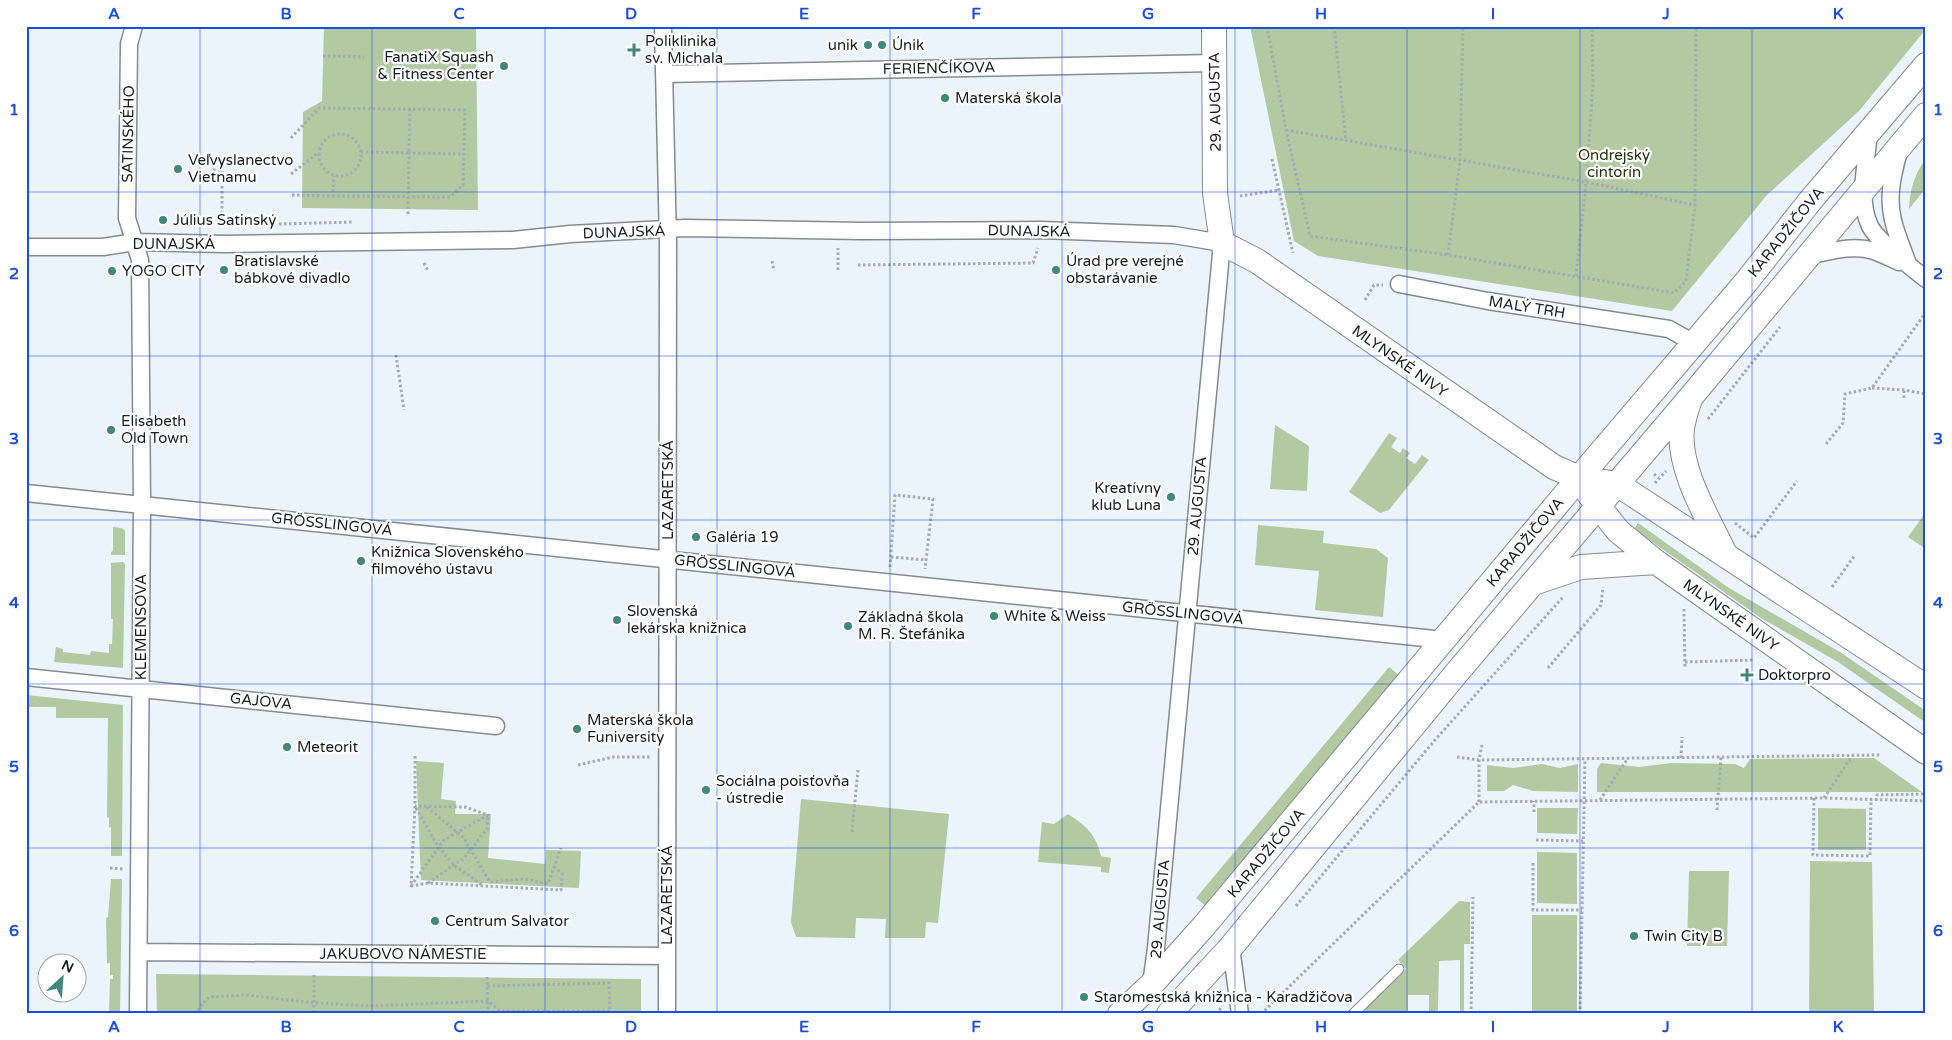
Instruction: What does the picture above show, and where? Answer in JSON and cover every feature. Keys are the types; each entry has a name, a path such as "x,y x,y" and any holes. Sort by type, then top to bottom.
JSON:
{"main road":[{"name":"29. AUGUSTA","path":"1214,26 1215,193 1222,243"},
{"name":"KARADŽIČOVA","path":"1120,1014 1151,985 1203,927 1579,478 1747,281 1810,201 1926,65"},
{"name":"KARADŽIČOVA","path":"1169,1014 1231,947 1458,670 1690,398 1926,115"},
{"name":"MLYNSKÉ NIVY","path":"1222,243 1256,261 1554,467 1579,478 1617,484 1926,687"},
{"path":"1690,398 1682,428 1684,459 1689,477 1726,556"},
{"name":"MLYNSKÉ NIVY","path":"1579,478 1598,506 1624,536 1656,562 1922,748"},
{"path":"1533,583 1581,567 1656,562"},
{"path":"1444,640 1458,670"}],"street":[{"name":"SATINSKÉHO","path":"134,26 129,44 127,218 135,242"},
{"name":"LAZARETSKÁ","path":"663,26 668,230 666,1014"},
{"name":"FERIENČÍKOVA","path":"664,74 1214,63"},
{"path":"1869,131 1864,210 1870,228 1908,265 1926,279"},
{"path":"1901,144 1892,177 1890,198 1892,219 1908,265"},
{"name":"DUNAJSKÁ","path":"26,247 103,247 135,242 225,244 504,240 570,234 685,228 861,232 1040,230 1174,235 1222,243"},
{"name":"KLEMENSOVA","path":"135,242 140,260 142,504 138,1014"},
{"name":"29. AUGUSTA","path":"1151,985 1222,243"},
{"path":"1807,256 1833,250 1862,249 1873,251 1908,265"},
{"name":"MALÝ TRH","path":"1399,284 1488,302 1670,329 1694,343"},
{"name":"GRÖSSLINGOVÁ","path":"26,492 1444,640"},
{"name":"GAJOVA","path":"26,677 496,726"},
{"path":"1231,947 1240,1014"},
{"name":"JAKUBOVO NÁMESTIE","path":"139,952 667,956"}],"lane":[{"path":"1353,1014 1399,969"}],"path":[{"path":"1266,26 1286,130 1310,236 1448,255 1674,293 1686,281 1695,205 1696,26"},
{"path":"1334,26 1346,141"},
{"path":"1448,255 1460,161 1463,26"},
{"path":"1576,276 1586,182 1593,85 1592,26"},
{"path":"322,56 364,57"},
{"path":"291,138 319,108 465,110 464,185 450,197 292,196"},
{"path":"408,214 410,108"},
{"path":"1286,130 1586,182 1695,205"},
{"path":"342,134 355,140 361,152 359,166 354,172 341,177 334,176 322,168 319,161 319,153 324,141 329,137 342,134"},
{"path":"361,152 463,154"},
{"path":"291,174 319,153"},
{"path":"1272,159 1293,253"},
{"path":"213,170 222,170 222,216"},
{"path":"333,196 334,176"},
{"path":"1240,196 1279,190"},
{"path":"272,224 292,222 360,222"},
{"path":"858,265 1033,263 1040,241"},
{"path":"838,243 838,270"},
{"path":"772,261 774,271"},
{"path":"424,263 428,270"},
{"path":"1365,300 1374,285 1399,284"},
{"path":"1872,388 1926,312"},
{"path":"1706,421 1783,323"},
{"path":"396,354 404,410"},
{"path":"1826,444 1843,423 1845,394 1872,388 1904,390 1926,394"},
{"path":"1904,390 1904,398"},
{"path":"1754,538 1797,481"},
{"path":"890,569 895,495 933,499 925,572"},
{"path":"1832,587 1855,555"},
{"path":"891,557 926,560"},
{"path":"1548,668 1601,606 1603,581"},
{"path":"1291,910 1435,740 1567,593"},
{"path":"1684,609 1685,669"},
{"path":"1685,662 1754,660"},
{"path":"1681,758 1682,736"},
{"path":"1479,802 1479,760 1482,745"},
{"path":"1824,798 1853,755"},
{"path":"1457,757 1479,760 1880,755"},
{"path":"411,886 415,806 415,756"},
{"path":"578,765 613,757 633,758"},
{"path":"1717,810 1721,757"},
{"path":"1600,800 1628,758"},
{"path":"1580,1014 1585,759"},
{"path":"852,832 858,770"},
{"path":"1876,801 1877,795 1926,794"},
{"path":"1814,798 1813,855 1870,856 1871,800"},
{"path":"1261,1014 1479,802 1814,798 1926,801"},
{"path":"1534,801 1534,812"},
{"path":"415,806 465,807 488,815"},
{"path":"415,806 439,848 454,865 483,886"},
{"path":"427,807 463,837 490,882 524,879 548,884 561,848"},
{"path":"411,886 444,840 488,815"},
{"path":"428,882 464,858 487,829 488,815"},
{"path":"1536,840 1583,841"},
{"path":"1533,863 1533,910 1582,910"},
{"path":"411,886 428,882 562,890 562,874 554,867"},
{"path":"110,868 126,869"},
{"path":"1471,1014 1474,897"},
{"path":"314,975 314,1014"},
{"path":"486,977 488,1014"},
{"path":"194,1014 209,997 246,995 314,1004 372,1006 488,1001 500,1011 610,1011 609,984 487,986"}],"green space":[{"path":"26,26 71,26 71,29 26,29"},
{"path":"324,26 476,26 478,210 302,208 303,112 322,101"},
{"name":"Ondrejský cintorín","path":"1250,26 1926,26 1926,29 1859,111 1767,195 1672,311 1318,256 1294,241"},
{"path":"1926,159 1926,188 1909,209 1913,182 1918,170"},
{"path":"1275,425 1309,446 1307,491 1270,489"},
{"path":"1389,433 1397,438 1391,447 1400,453 1403,448 1410,453 1406,458 1415,464 1422,455 1429,460 1389,510 1380,513 1349,492"},
{"path":"1926,512 1926,549 1908,537"},
{"path":"1638,523 1729,588 1840,652 1926,711 1926,723 1838,662 1761,618 1634,529"},
{"path":"1258,525 1324,531 1323,543 1376,549 1388,558 1383,617 1315,610 1319,571 1255,565"},
{"path":"113,527 125,530 125,555 111,555 113,551"},
{"path":"123,562 125,564 123,668 54,662 56,647 63,649 63,652 90,655 91,651 109,653 109,644 112,644 113,619 111,619 111,563"},
{"path":"1389,667 1400,676 1207,907 1196,898"},
{"path":"26,695 123,705 122,856 111,856 111,828 109,827 109,818 107,817 108,718 56,718 56,707 26,707"},
{"path":"1874,758 1922,792 1597,792 1597,769 1601,763 1639,767 1671,763 1735,764 1744,768 1750,759"},
{"path":"416,761 444,763 441,799 456,801 455,814 491,814 488,858 545,864 546,850 581,851 579,888 421,880"},
{"path":"1542,764 1560,768 1578,764 1578,792 1533,791 1513,785 1504,791 1487,791 1487,765 1513,768"},
{"path":"801,799 949,814 938,923 926,922 925,938 885,938 886,919 856,918 855,938 796,937 791,922"},
{"path":"1537,808 1578,808 1577,834 1537,833"},
{"path":"1818,808 1866,809 1866,850 1818,850"},
{"path":"1068,814 1090,832 1101,856 1111,858 1109,873 1101,872 1101,867 1038,862 1042,822 1054,824"},
{"path":"1537,852 1577,853 1577,904 1537,903"},
{"path":"1810,861 1872,862 1874,1014 1809,1014"},
{"path":"1689,871 1729,871 1727,946 1687,946"},
{"path":"111,879 122,879 120,1014 109,1014 110,979 113,979 113,975 110,975 110,963 107,963 106,918 108,917"},
{"path":"1459,901 1470,902 1470,944 1464,944 1464,1014 1460,1014 1460,960 1439,961 1438,1010 1433,1014 1429,1014 1429,995 1408,995 1408,1014 1359,1014 1406,969 1398,960"},
{"path":"1532,915 1577,915 1577,1014 1532,1014"},
{"path":"156,974 641,979 641,1014 157,1014"}],"place":[{"name":"unik","path":"868,45"},
{"name":"Únik","path":"882,45"},
{"name":"Poliklinika sv. Michala","path":"634,50"},
{"name":"FanatiX Squash & Fitness Center","path":"504,66"},
{"name":"Materská škola","path":"945,98"},
{"name":"Veľvyslanectvo Vietnamu","path":"178,169"},
{"name":"Július Satinský","path":"163,220"},
{"name":"Bratislavské bábkové divadlo","path":"224,270"},
{"name":"Úrad pre verejné obstarávanie","path":"1056,270"},
{"name":"YOGO CITY","path":"112,271"},
{"name":"Elisabeth Old Town","path":"111,430"},
{"name":"Kreatívny klub Luna","path":"1171,497"},
{"name":"Galéria 19","path":"696,537"},
{"name":"Knižnica Slovenského filmového ústavu","path":"361,561"},
{"name":"White & Weiss","path":"994,616"},
{"name":"Slovenská lekárska knižnica","path":"617,620"},
{"name":"Základná škola M. R. Štefánika","path":"848,626"},
{"name":"Doktorpro","path":"1747,675"},
{"name":"Materská škola Funiversity","path":"577,729"},
{"name":"Meteorit","path":"287,747"},
{"name":"Sociálna poisťovňa - ústredie","path":"706,790"},
{"name":"Centrum Salvator","path":"435,921"},
{"name":"Twin City B","path":"1634,936"},
{"name":"Staromestská knižnica - Karadžičova","path":"1084,997"}]}
